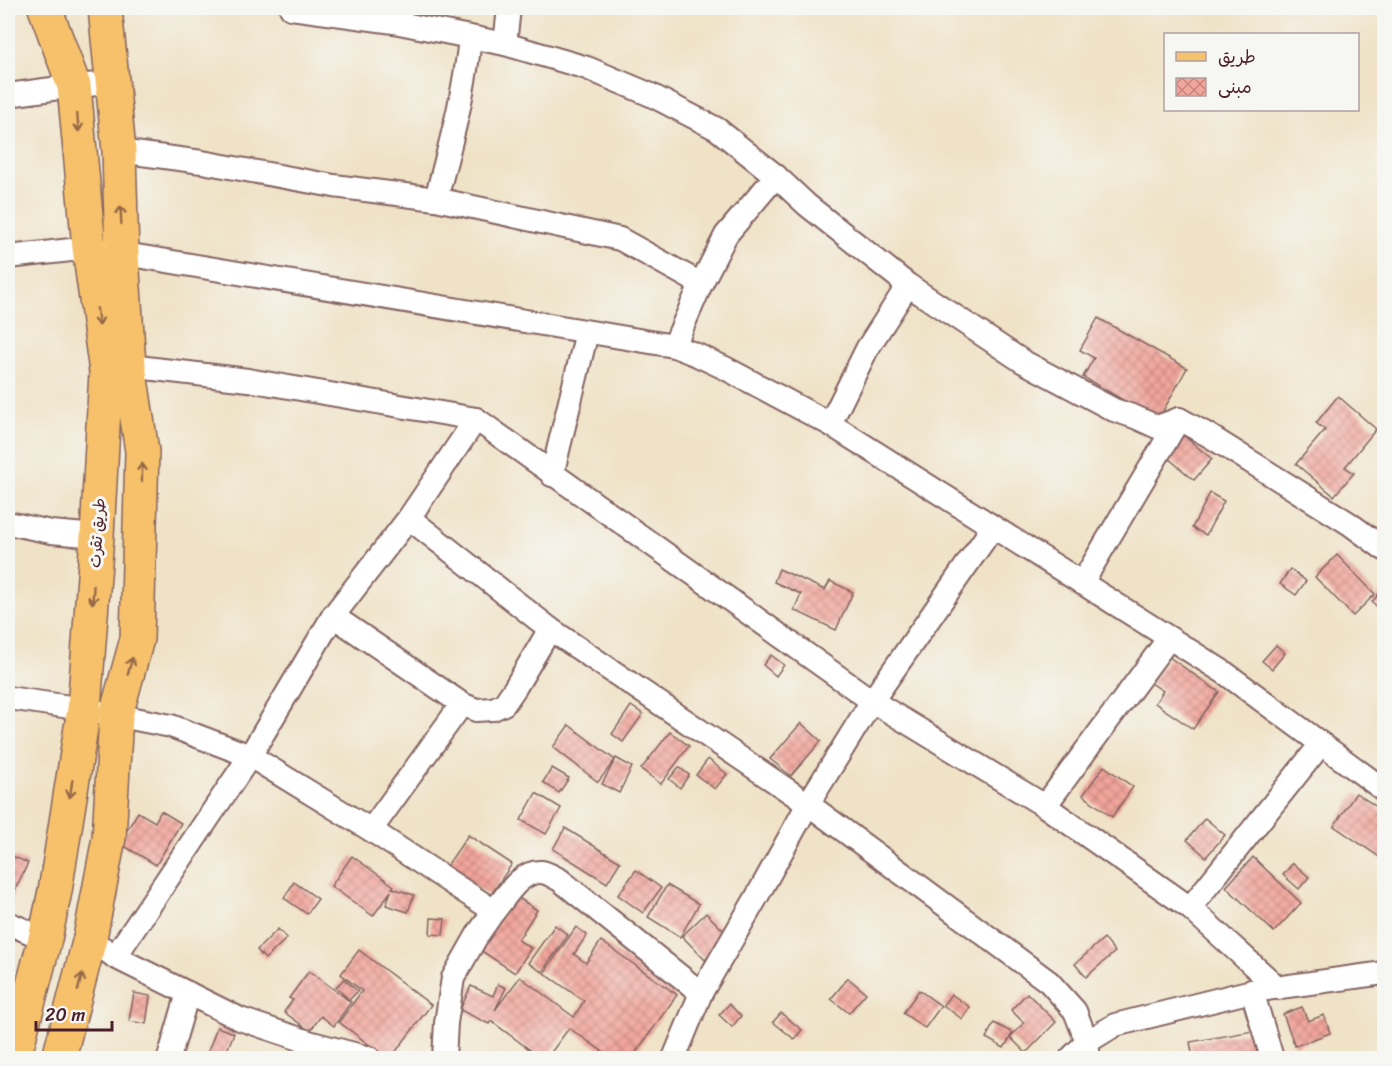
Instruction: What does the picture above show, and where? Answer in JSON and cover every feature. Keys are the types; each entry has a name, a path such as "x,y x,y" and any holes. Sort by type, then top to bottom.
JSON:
{"main road":[{"name":"طريق تقرت","path":"14,1059 55,891 84,709 98,536 106,372 89,248 74,86 45,8"},
{"path":"59,1059 102,948 116,715 137,639 138,627 142,451 129,366 122,255 119,151 105,8"}],"street":[{"path":"291,8 396,15 587,68 651,95 717,129 776,176 807,205 908,285 1022,361 1114,410 1157,427 1179,418"},
{"path":"505,44 509,8"},
{"path":"436,199 460,104 470,37"},
{"path":"8,95 111,83"},
{"path":"119,151 202,162 334,186 436,199 620,239 701,284"},
{"path":"674,346 701,284 726,236 776,176"},
{"path":"8,257 89,248 674,346 725,368 830,424 1225,673 1384,790"},
{"path":"830,424 867,349 908,285"},
{"path":"552,475 587,332"},
{"path":"129,366 248,380 476,419 872,701 1044,806 1190,908 1278,988"},
{"path":"1179,418 1340,517 1384,549"},
{"path":"1082,583 1179,418"},
{"path":"369,1059 240,1019 102,948 250,756 333,616 409,518 476,419"},
{"path":"409,518 550,629 808,804 1048,982 1075,1011 1088,1050"},
{"path":"8,524 51,532 98,536"},
{"path":"674,1059 701,993 808,804 872,701 993,527"},
{"path":"333,616 462,704 476,710 493,709 504,704 550,629"},
{"path":"1044,806 1169,638"},
{"path":"8,698 84,709 171,726 250,756 371,830 494,911"},
{"path":"371,830 462,704"},
{"path":"1190,908 1321,744"},
{"path":"444,1059 446,1023 453,978 494,911 518,882 530,873 544,872 560,880 701,993"},
{"path":"8,923 45,939"},
{"path":"1071,1059 1088,1050 1115,1024 1252,991 1384,974"},
{"path":"1252,991 1272,1059"},
{"path":"169,1059 188,993"}],"building":[{"path":"1098,318 1187,368 1158,420 1083,377 1094,358 1080,350"},
{"path":"1338,396 1376,429 1345,467 1354,473 1334,496 1296,464 1325,430 1316,423"},
{"path":"1178,431 1212,459 1194,480 1161,452"},
{"path":"1210,493 1224,501 1206,535 1192,528"},
{"path":"1337,555 1375,594 1353,616 1315,577"},
{"path":"779,569 825,590 830,581 853,592 836,630 794,610 801,594 774,582"},
{"path":"1290,569 1306,581 1296,595 1280,584"},
{"path":"1384,588 1384,613 1372,602"},
{"path":"1276,645 1285,653 1272,669 1262,661"},
{"path":"771,655 784,665 776,676 763,665"},
{"path":"1169,657 1219,692 1193,729 1155,703 1163,691 1151,683"},
{"path":"631,706 643,714 623,742 612,734"},
{"path":"801,723 821,741 791,776 770,759"},
{"path":"569,725 615,760 598,782 553,747"},
{"path":"670,732 689,746 661,784 641,769"},
{"path":"616,758 632,767 619,793 602,784"},
{"path":"708,759 727,774 715,789 696,775"},
{"path":"1104,766 1133,787 1112,817 1083,795"},
{"path":"679,767 689,775 680,788 669,779"},
{"path":"552,768 569,778 559,793 543,782"},
{"path":"536,793 561,808 546,834 521,820"},
{"path":"1356,793 1384,812 1384,860 1334,826"},
{"path":"161,811 181,823 156,865 119,843 138,812 155,822"},
{"path":"1205,818 1225,835 1206,857 1187,840"},
{"path":"565,828 620,862 607,883 553,849"},
{"path":"468,835 512,864 490,896 446,867"},
{"path":"8,854 28,863 15,890 8,887"},
{"path":"352,856 394,886 392,888 414,895 408,912 386,905 391,891 373,916 331,886"},
{"path":"1253,857 1301,903 1274,932 1226,887"},
{"path":"1293,863 1309,877 1299,889 1283,875"},
{"path":"636,870 661,888 643,913 618,895"},
{"path":"294,882 318,899 307,914 284,898"},
{"path":"667,885 699,904 680,937 648,917"},
{"path":"8,890 14,893 8,908"},
{"path":"514,895 537,910 518,940 531,948 515,973 480,950"},
{"path":"706,913 729,936 705,960 682,936"},
{"path":"431,918 445,919 443,935 430,934"},
{"path":"555,925 568,935 542,972 528,963"},
{"path":"576,927 587,935 574,954 586,963 601,941 677,995 632,1058 612,1058 569,1028 547,1058 541,1058 491,1021 489,1024 460,1010 471,986 493,996 498,984 506,988 495,1010 520,977 574,1017 584,1001 544,973"},
{"path":"278,929 287,938 265,959 257,950"},
{"path":"1104,938 1115,952 1086,977 1075,964"},
{"path":"359,950 431,1005 391,1058 387,1058 339,1022 362,991 341,974"},
{"path":"309,971 351,1002 334,1026 321,1016 310,1031 284,1012 293,1000 289,998"},
{"path":"848,978 866,993 849,1013 831,999"},
{"path":"344,979 358,991 349,1000 336,987"},
{"path":"919,990 941,1006 925,1028 903,1013"},
{"path":"134,993 150,996 146,1024 129,1021"},
{"path":"1027,993 1056,1022 1026,1053 1010,1037 1024,1023 1011,1010"},
{"path":"951,994 970,1007 962,1019 943,1005"},
{"path":"729,1004 741,1016 732,1027 719,1015"},
{"path":"1302,1007 1308,1021 1324,1015 1330,1033 1295,1046 1283,1014"},
{"path":"781,1013 802,1030 794,1039 773,1022"},
{"path":"994,1023 1013,1033 1004,1048 986,1038"},
{"path":"217,1027 234,1033 224,1058 206,1057"},
{"path":"1253,1031 1258,1058 1193,1058 1190,1042"}]}
